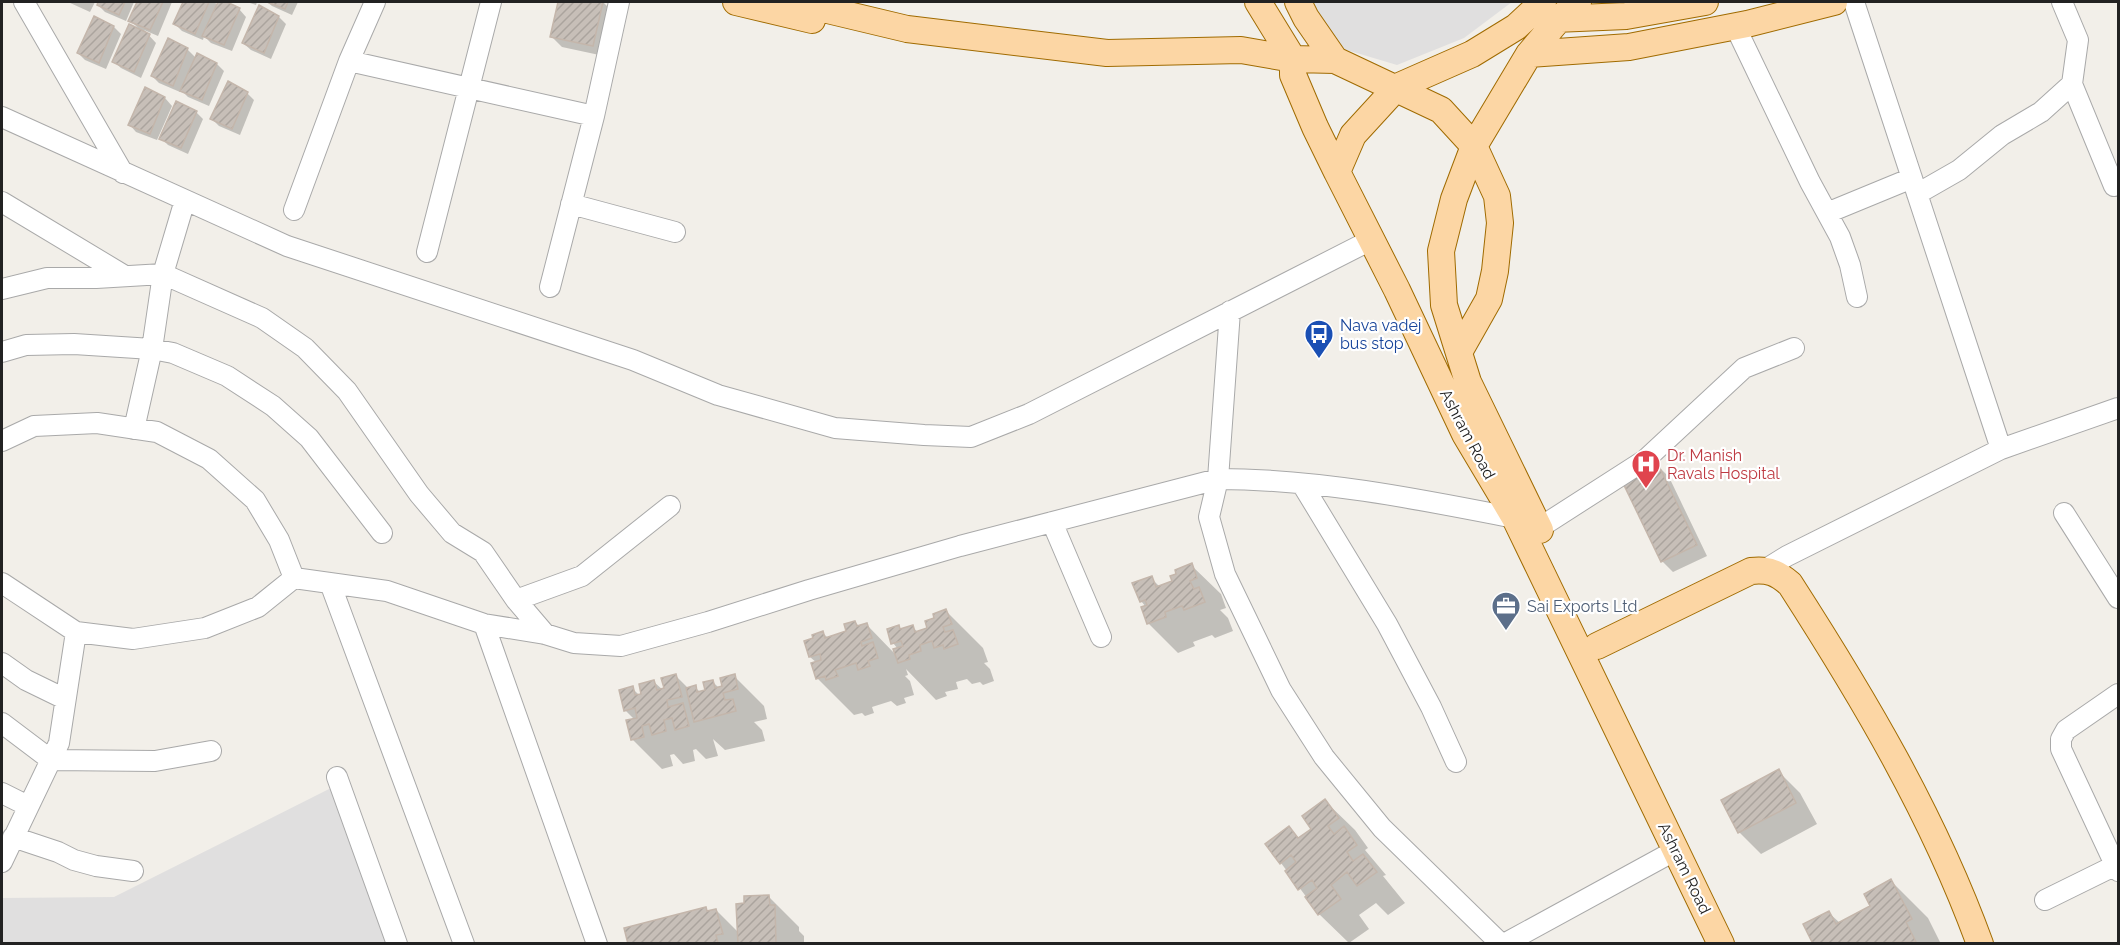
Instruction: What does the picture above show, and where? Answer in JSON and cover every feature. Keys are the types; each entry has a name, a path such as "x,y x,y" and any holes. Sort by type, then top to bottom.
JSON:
{"main road":[{"path":"736,2 904,42 1106,66 1241,64 1293,67 1335,60"},
{"path":"794,2 907,29 1095,51 1240,50 1293,67"},
{"path":"1258,2 1293,67 1315,127 1337,172"},
{"path":"1299,2 1306,18 1335,60 1397,87 1441,110 1474,146 1497,196 1500,223 1495,271 1489,299 1459,352"},
{"name":"Ashram Road","path":"1578,2 1551,10 1516,27 1472,54 1397,87 1353,135 1337,172 1397,290 1465,434 1515,518 1721,944"},
{"path":"1551,10 1626,16 1705,2"},
{"path":"1529,54 1629,47 1735,26 1834,2"},
{"name":"Ashram Road","path":"1551,10 1529,54 1474,146 1454,199 1441,251 1444,305 1468,382 1739,944"},
{"path":"1597,646 1751,571 1766,569 1778,574 1790,584 1847,672 1905,773 1960,889 1980,944"}],"street":[{"path":"24,2 123,173"},
{"path":"294,210 349,61 375,2"},
{"path":"427,252 491,2"},
{"path":"550,287 594,116 619,2"},
{"path":"1854,2 2001,449"},
{"path":"2062,2 2078,40 2072,84 2114,186"},
{"path":"1735,26 1840,237 1857,297"},
{"path":"349,61 594,116"},
{"path":"1827,213 1959,170 2002,135 2041,112 2072,84"},
{"path":"2,117 287,246 633,360 718,395 835,428 971,437 1029,414 1371,240"},
{"path":"134,429 152,349 164,274 185,200"},
{"path":"2,202 124,276"},
{"path":"571,204 675,232"},
{"path":"2,289 47,278 164,274 262,318 305,348 348,391 419,494 452,532 483,552 516,600 545,634"},
{"path":"1230,310 1218,479 1209,517 1225,574 1281,690 1324,757 1382,828 1502,944 1676,850"},
{"path":"2,352 26,345 152,349 173,353 227,376 273,405 309,438 382,533"},
{"path":"1539,528 1645,460 1744,368 1794,348"},
{"path":"1766,569 1787,556 2001,449 2118,408"},
{"path":"2,441 34,426 97,423 157,432 209,459 255,500 279,540 294,578"},
{"path":"2,583 76,632 133,639 206,628 258,607 294,578 387,591 484,624 545,634 574,643 621,646 960,546 1218,479 1262,479 1412,498 1515,518"},
{"path":"1302,484 1387,624 1431,707 1456,762"},
{"path":"516,600 582,576 670,507"},
{"path":"2064,513 2118,598"},
{"path":"1052,522 1101,637"},
{"path":"330,583 464,944"},
{"path":"484,624 597,944"},
{"path":"76,632 59,744 6,847 58,852 74,860 96,866 133,871"},
{"path":"2,663 26,680 65,699"},
{"path":"2045,900 2117,868 2061,749 2061,739 2066,730 2118,694"},
{"path":"2,723 51,760 155,760 211,751"},
{"path":"338,777 397,944"},
{"path":"2,793 28,806"}],"shaded area":[{"path":"1309,2 1512,2 1464,38 1397,65 1340,48"},
{"path":"331,788 396,943 2,943 2,898 114,897"}],"building":[{"path":"98,2 125,2 119,15 97,5"},
{"path":"137,2 163,2 150,30 128,21"},
{"path":"183,2 209,2 195,34 173,24"},
{"path":"218,2 227,2 240,8 224,45 202,36"},
{"path":"267,2 288,2 285,9"},
{"path":"558,2 603,2 593,46 550,37"},
{"path":"259,5 279,16 264,53 242,43"},
{"path":"94,16 114,26 99,63 77,53"},
{"path":"129,24 150,34 134,72 112,62"},
{"path":"168,38 188,48 173,86 151,76"},
{"path":"197,53 217,63 202,100 180,91"},
{"path":"228,81 248,92 232,129 210,119"},
{"path":"145,87 165,97 150,134 128,125"},
{"path":"176,101 197,111 181,148 159,139"},
{"path":"1658,464 1697,545 1661,562 1622,481"},
{"path":"1192,563 1197,578 1190,581 1194,589 1199,587 1205,602 1184,610 1182,606 1165,612 1166,617 1147,624 1141,607 1147,605 1145,600 1140,602 1132,583 1152,576 1156,587 1172,581 1170,576 1176,574 1175,570"},
{"path":"946,609 952,624 943,627 945,632 953,630 958,644 944,649 943,645 934,648 932,641 920,645 921,651 909,655 910,659 898,663 893,649 903,646 901,641 891,644 887,629 899,625 900,629 913,625 915,632 927,628 925,621 934,618 933,614"},
{"path":"855,621 857,626 867,623 872,638 861,642 862,646 873,642 878,658 868,661 870,666 858,670 856,663 835,670 838,676 826,680 825,676 816,679 811,663 821,660 820,654 809,657 804,641 823,631 825,638 846,631 844,624"},
{"path":"676,674 682,697 667,700 668,707 683,703 689,726 675,730 672,718 664,720 666,731 652,735 649,724 642,726 644,737 631,740 626,720 637,718 635,708 624,711 619,690 633,686 635,695 641,694 639,684 654,680 657,690 664,688 661,678"},
{"path":"735,674 738,689 723,693 725,700 733,699 736,711 694,722 686,688 696,685 697,692 705,690 703,682 713,680 715,688 722,686 720,678"},
{"path":"1779,769 1796,803 1738,833 1721,800"},
{"path":"1325,799 1339,818 1328,826 1334,834 1344,826 1357,845 1347,852 1353,861 1363,854 1377,872 1357,886 1347,872 1331,885 1341,899 1318,915 1305,897 1317,888 1312,880 1298,890 1285,871 1296,862 1291,855 1280,864 1265,844 1289,826 1298,838 1311,829 1302,816"},
{"path":"1891,879 1912,919 1906,922 1916,942 1813,944 1803,924 1829,911 1836,924 1870,906 1864,894"},
{"path":"769,895 770,905 775,905 776,944 738,944 736,904 744,903 744,896"},
{"path":"706,907 707,911 716,909 723,934 716,935 718,943 628,944 624,928"}],"place":[{"name":"Nava vadej bus stop","path":"1319,360"},
{"name":"Dr. Manish Ravals Hospital","path":"1646,490"},
{"name":"Sai Exports Ltd","path":"1506,632"}]}
